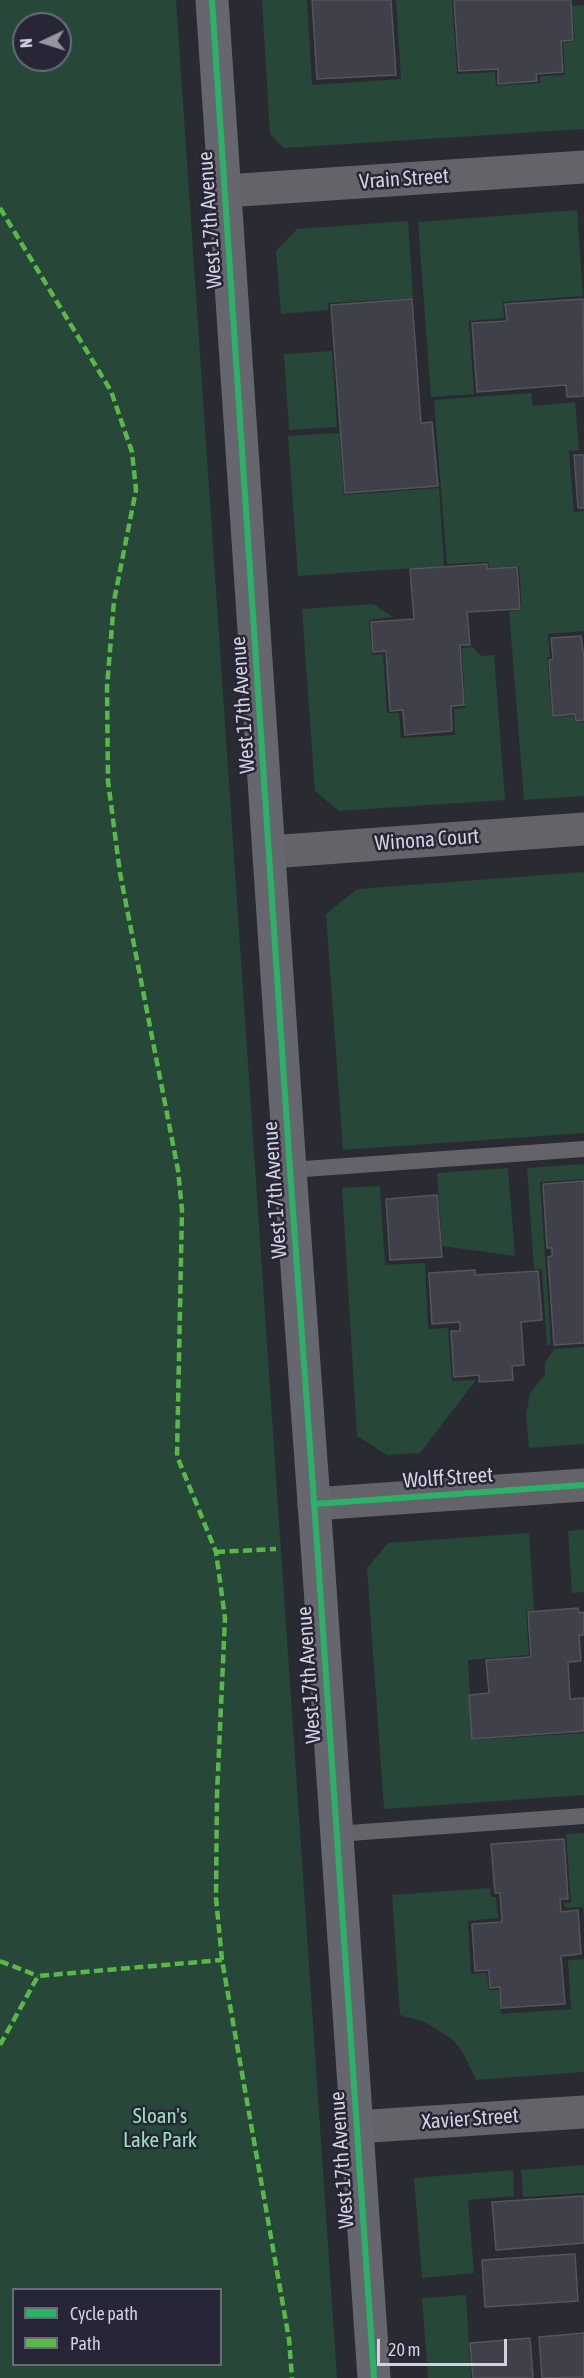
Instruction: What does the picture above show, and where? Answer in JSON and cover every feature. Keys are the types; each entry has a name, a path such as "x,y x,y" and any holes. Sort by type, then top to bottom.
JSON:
{"street":[{"name":"West 17th Avenue","path":"212,0 374,2378"},
{"name":"Vrain Street","path":"225,190 584,167"},
{"name":"Winona Court","path":"270,852 584,829"},
{"name":"Wolff Street","path":"314,1504 584,1485"},
{"name":"Xavier Street","path":"356,2127 584,2112"}],"lane":[{"path":"290,1170 584,1149"},
{"path":"336,1834 584,1816"}],"green space":[{"name":"Sloan's Lake Park","path":"0,0 176,0 337,2378 0,2378"},
{"path":"262,0 307,0 312,85 401,79 396,0 452,0 457,74 495,72 496,86 540,83 540,76 565,75 563,42 575,41 572,6 584,5 584,129 284,148 270,134"},
{"path":"577,210 583,296 503,302 504,318 469,321 474,394 431,397 418,222"},
{"path":"408,221 413,298 328,303 328,310 281,314 276,251 297,229"},
{"path":"332,351 337,427 289,430 284,354"},
{"path":"531,393 533,406 575,402 579,450 569,451 574,512 584,511 584,631 548,634 550,657 547,657 552,717 574,716 575,723 584,722 584,796 524,800 509,611 522,610 519,566 489,568 488,562 447,564 434,400"},
{"path":"339,433 344,495 439,488 444,566 298,576 288,436"},
{"path":"373,604 393,617 369,620 372,655 383,654 387,713 399,713 401,738 455,735 454,709 465,708 462,648 473,647 481,656 494,655 505,800 339,811 315,791 302,609"},
{"path":"584,872 584,1133 343,1150 326,914 357,889"},
{"path":"584,1164 584,1179 540,1182 551,1345 547,1345 542,1269 534,1269 527,1168"},
{"path":"508,1168 515,1256 442,1246 437,1173"},
{"path":"380,1186 385,1265 425,1263 428,1329 448,1328 452,1381 476,1380 420,1453 387,1455 357,1436 342,1188"},
{"path":"584,1347 584,1444 529,1448 526,1414 530,1394 545,1374 545,1363 554,1349"},
{"path":"584,1529 584,1592 572,1593 568,1531"},
{"path":"529,1533 534,1610 526,1611 529,1655 468,1660 472,1740 584,1733 584,1795 384,1809 367,1568 388,1543"},
{"path":"584,1833 584,1926 583,1907 565,1908 564,1903 571,1903 566,1834"},
{"path":"490,1888 491,1897 496,1897 498,1918 468,1921 471,1974 487,1973 489,1990 499,1990 501,2014 571,2009 568,1960 584,1959 584,2072 476,2080 462,2051 452,2039 425,2022 400,2015 392,1895"},
{"path":"584,2165 584,2193 523,2197 521,2170"},
{"path":"513,2170 514,2196 468,2200 474,2273 422,2278 414,2178"},
{"path":"466,2295 471,2378 428,2378 422,2298"}],"building":[{"path":"312,0 391,0 396,75 317,79"},
{"path":"454,0 571,0 573,40 561,41 563,72 536,74 537,81 498,84 498,69 459,71"},
{"path":"412,299 421,423 432,422 438,486 345,493 331,305"},
{"path":"583,299 584,396 567,397 566,385 477,392 472,323 507,321 505,304"},
{"path":"574,455 584,455 584,508 578,508"},
{"path":"487,564 487,569 517,567 520,609 467,612 470,645 460,645 464,705 451,706 452,731 405,735 403,710 390,711 386,651 373,652 371,622 414,619 410,569"},
{"path":"581,636 584,658 584,720 576,721 575,714 553,716 549,660 553,659 551,638"},
{"path":"584,1181 584,1343 554,1345 548,1257 552,1256 552,1248 547,1248 543,1184"},
{"path":"437,1195 442,1257 390,1260 386,1199"},
{"path":"475,1270 475,1275 538,1271 542,1320 521,1322 524,1365 512,1366 513,1380 479,1382 479,1375 454,1377 451,1331 460,1331 460,1322 432,1324 429,1273"},
{"path":"578,1608 579,1613 584,1612 584,1635 579,1635 581,1661 568,1662 570,1699 584,1698 584,1731 472,1739 469,1695 489,1693 486,1660 531,1657 528,1612"},
{"path":"564,1839 568,1899 560,1899 561,1912 578,1910 581,1954 561,1956 565,2004 501,2008 500,1987 490,1988 489,1970 475,1971 472,1924 502,1922 500,1893 495,1893 491,1844"},
{"path":"584,2196 584,2243 496,2250 492,2202"},
{"path":"575,2254 578,2301 485,2307 482,2260"},
{"path":"584,2333 584,2377 542,2378 539,2337"},
{"path":"530,2338 533,2378 473,2378 470,2343"}],"marked path":[{"path":"0,208 111,391 132,452 136,490 114,601 107,687 108,781 120,873 178,1170 182,1210 177,1456 216,1552 225,1618 217,1794 216,1898 222,1960 289,2339 292,2378"},
{"path":"216,1552 276,1549"},
{"path":"0,2045 38,1976 222,1960"},
{"path":"0,1961 38,1976"}],"cycle path":[{"path":"212,0 374,2378"},
{"path":"314,1504 584,1485"}]}
